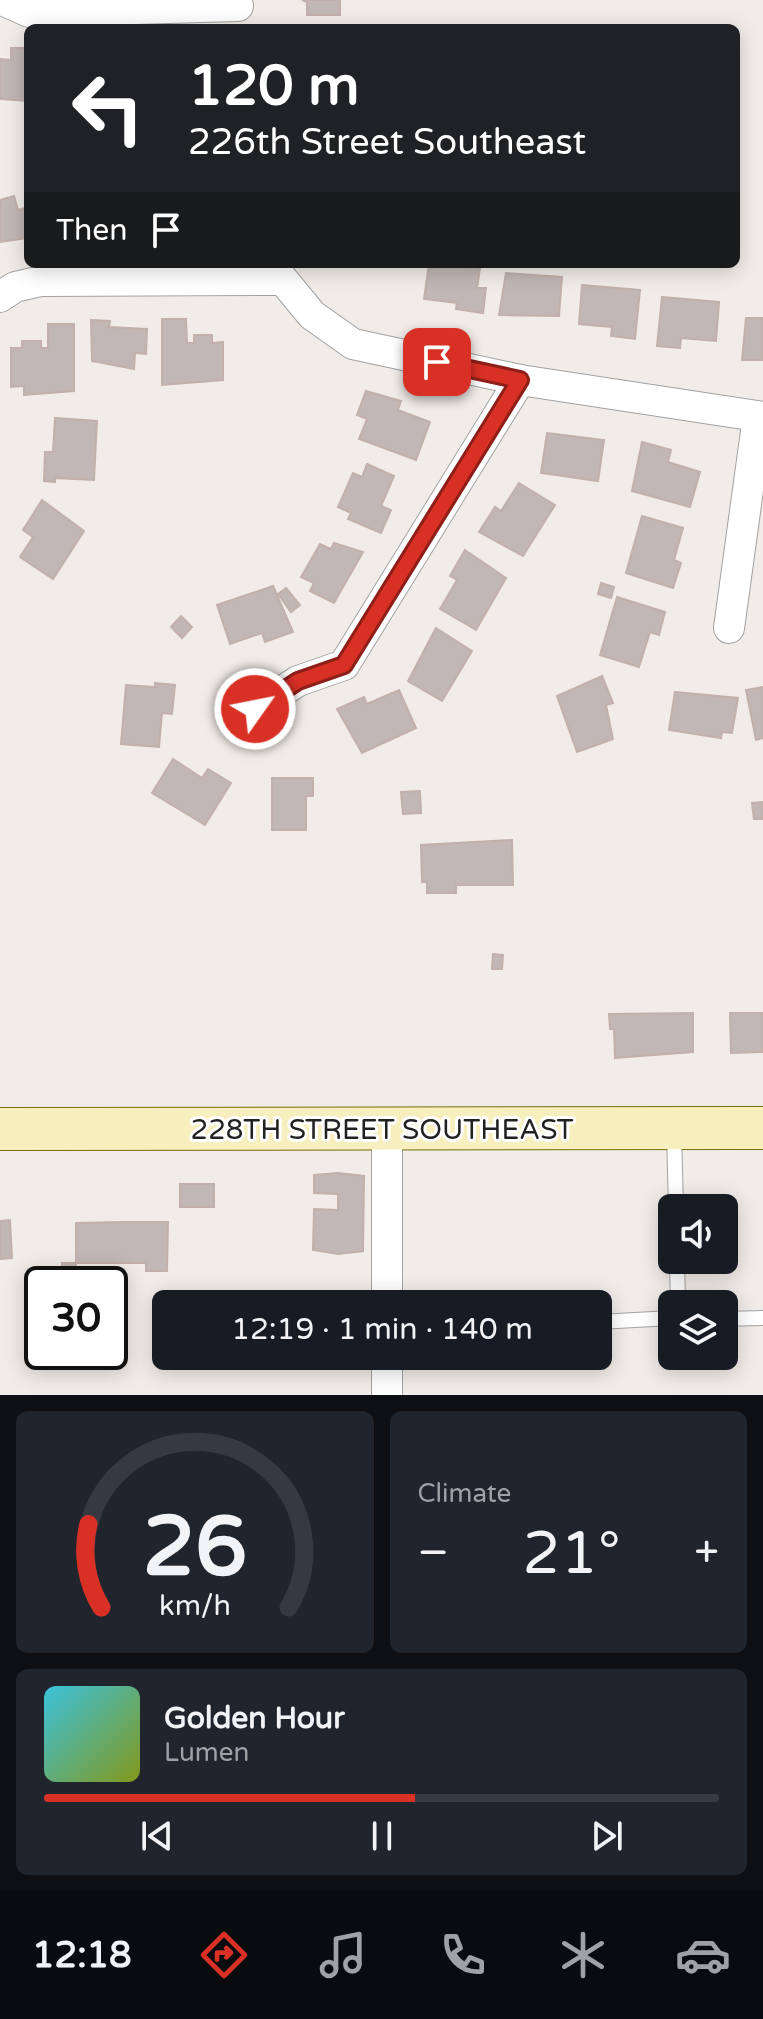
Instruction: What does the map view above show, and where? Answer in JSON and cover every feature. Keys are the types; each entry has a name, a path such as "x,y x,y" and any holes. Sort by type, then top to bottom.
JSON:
{"main road":[{"name":"228TH STREET SOUTHEAST","path":"0,1129 763,1128"}],"street":[{"path":"2,0 29,12 238,11"},
{"path":"0,297 15,287 41,281 275,272 312,315 353,344 520,380 760,417 729,628"},
{"path":"255,709 298,681 344,665 520,380"},
{"path":"387,1130 387,1290"},
{"path":"387,1370 387,1395"}],"lane":[{"path":"674,1129 676,1194"},
{"path":"738,1319 763,1318"},
{"path":"612,1321 658,1319"}],"building":[{"path":"302,0 340,0 340,15 307,15 307,2"},
{"path":"11,48 24,48 24,101 0,99 0,59 11,60"},
{"path":"14,196 18,210 24,208 24,239 0,242 0,200"},
{"path":"428,268 480,268 477,288 486,288 483,313 456,309 457,303 424,299"},
{"path":"506,273 562,277 559,316 499,315"},
{"path":"582,285 640,290 635,339 611,336 612,327 579,324"},
{"path":"662,297 719,302 716,341 681,338 680,348 657,346"},
{"path":"746,318 763,318 762,360 742,360"},
{"path":"162,319 186,319 187,343 194,343 194,335 212,335 212,343 223,342 223,380 162,385"},
{"path":"91,320 110,321 109,327 147,329 146,354 135,353 134,369 92,361"},
{"path":"48,324 74,324 74,391 24,395 24,386 11,387 11,348 22,348 22,341 41,341 41,348 48,348"},
{"path":"366,391 401,401 398,410 430,422 416,460 359,439 367,419 357,415"},
{"path":"55,418 97,421 94,480 55,478 55,482 44,481 45,452 53,452"},
{"path":"547,433 604,440 598,481 541,473"},
{"path":"642,442 671,450 668,462 700,472 690,507 632,491"},
{"path":"367,464 394,476 381,506 391,510 381,533 348,519 351,513 338,507 353,473 362,477"},
{"path":"519,483 555,505 523,556 479,532 495,507 501,511"},
{"path":"42,500 84,531 53,579 20,557 33,537 23,530"},
{"path":"642,516 683,528 674,560 681,563 673,588 626,573"},
{"path":"334,543 363,552 334,603 310,591 314,583 301,577 320,544 331,549"},
{"path":"465,550 506,578 476,630 440,609 457,580 450,576"},
{"path":"601,583 614,587 611,598 598,594"},
{"path":"273,586 293,632 265,642 262,633 230,644 217,605"},
{"path":"286,588 300,605 291,612 278,594"},
{"path":"617,597 665,612 659,635 650,632 639,667 600,655"},
{"path":"181,616 192,627 182,638 171,627"},
{"path":"436,628 472,651 442,701 408,681"},
{"path":"602,676 613,703 606,705 613,739 577,752 557,696"},
{"path":"155,683 175,685 172,714 162,713 159,747 121,744 126,685 155,687"},
{"path":"763,687 763,738 756,740 746,690"},
{"path":"399,690 416,728 362,753 337,709 364,697 367,704"},
{"path":"675,692 738,698 732,733 722,732 721,738 669,730"},
{"path":"173,759 202,778 208,769 231,783 205,825 152,793"},
{"path":"272,778 313,778 313,796 306,796 306,830 272,830"},
{"path":"420,791 421,813 403,814 401,792"},
{"path":"763,802 763,819 754,819 752,803"},
{"path":"512,840 513,885 456,885 456,893 427,893 427,882 422,882 421,845"},
{"path":"493,954 503,955 502,969 492,969"},
{"path":"693,1013 693,1052 615,1058 614,1029 610,1029 609,1014"},
{"path":"730,1013 763,1013 763,1052 731,1053"},
{"path":"338,1173 364,1176 363,1251 338,1254 313,1250 314,1209 338,1210 338,1194 314,1193 314,1175"},
{"path":"180,1184 214,1184 214,1207 180,1207"},
{"path":"10,1220 12,1258 0,1259 0,1221"},
{"path":"168,1222 167,1271 146,1271 146,1263 76,1263 76,1223"},
{"path":"62,1263 76,1263 76,1266 62,1266"}],"route":[{"path":"255,709 298,681 344,665 520,380 437,362"}]}
